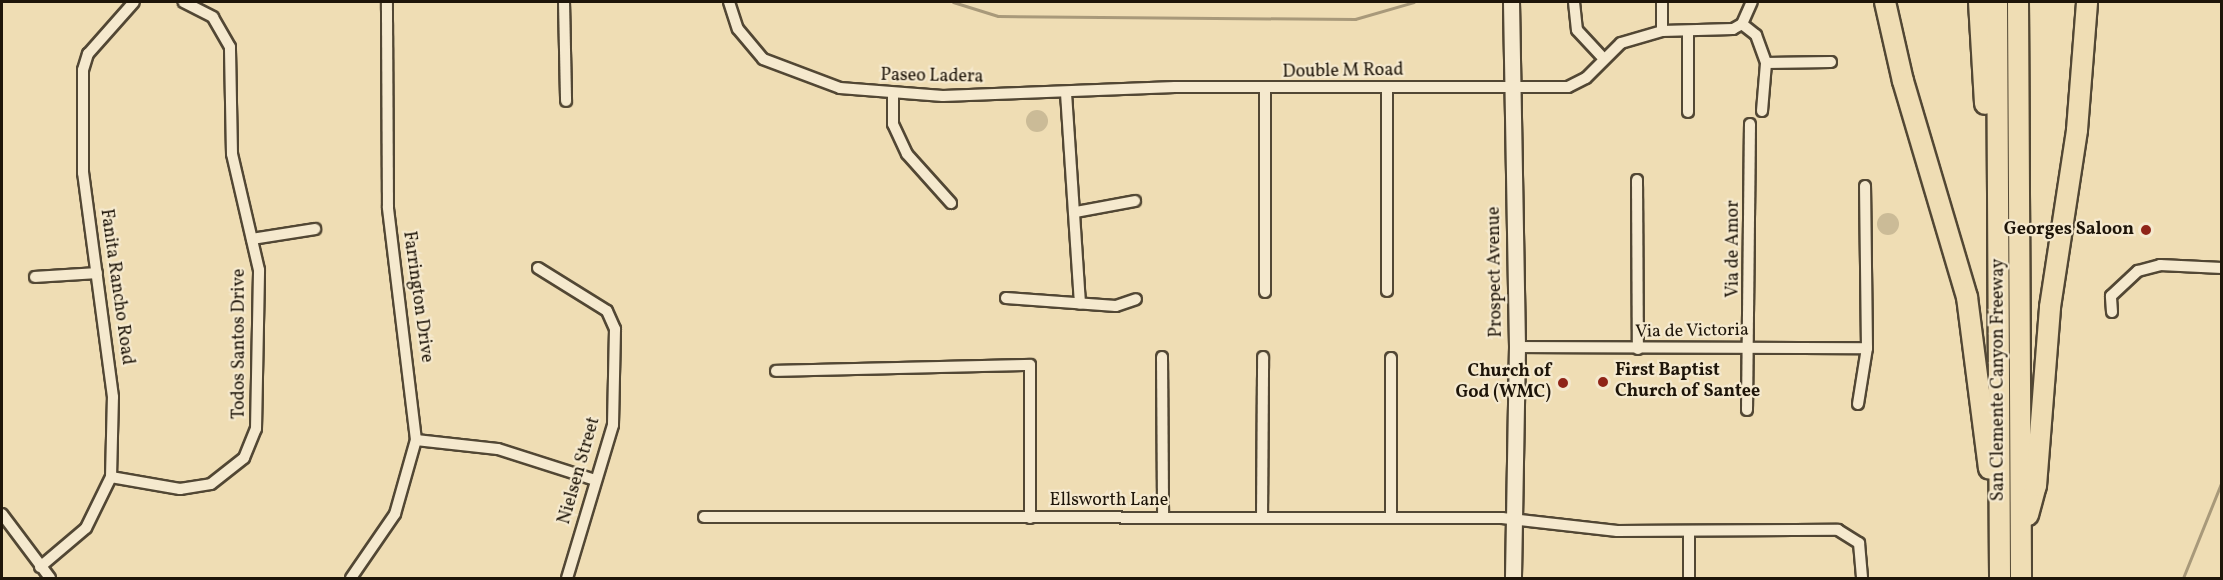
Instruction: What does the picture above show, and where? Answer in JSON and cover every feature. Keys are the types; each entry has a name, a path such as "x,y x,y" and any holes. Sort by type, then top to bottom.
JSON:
{"highway":[{"path":"1886,2 1903,81 1967,297 2000,555"},
{"path":"1979,2 1999,363"},
{"name":"San Clemente Canyon Freeway","path":"1997,2 2000,579"},
{"name":"San Clemente Canyon Freeway","path":"2018,2 2021,579"},
{"path":"2021,538 2036,486 2050,307 2077,130 2087,2"}],"main road":[{"name":"Prospect Avenue","path":"1511,2 1517,347 1513,579"}],"street":[{"name":"Fanita Rancho Road","path":"40,567 86,528 111,477 113,397 84,172 84,70 88,54 134,2"},
{"name":"Todos Santos Drive","path":"111,477 180,489 201,487 229,473 249,449 257,418 259,270 232,154 228,41 213,17 184,2"},
{"name":"Farrington Drive","path":"351,579 395,514 416,440 388,207 387,2"},
{"path":"564,2 566,101"},
{"name":"Paseo Ladera","path":"729,2 738,29 763,58 822,84 893,95 1066,93 1175,87"},
{"path":"1574,2 1577,30 1602,57"},
{"path":"1662,2 1662,32"},
{"path":"1752,2 1742,24 1756,35 1766,63 1762,111"},
{"name":"Double M Road","path":"1175,87 1265,90 1568,87 1586,78 1602,57 1621,43 1662,32 1688,32 1742,24"},
{"path":"1688,32 1688,112"},
{"path":"1766,63 1831,63"},
{"path":"1387,291 1388,88"},
{"path":"1265,90 1265,292"},
{"path":"1066,93 1076,212 1080,304"},
{"path":"893,95 893,124 901,143 951,203"},
{"name":"Via de Amor","path":"1747,410 1751,347 1750,124"},
{"path":"1637,180 1638,350"},
{"path":"1858,404 1867,348 1865,186"},
{"path":"1076,212 1135,201"},
{"path":"252,239 315,229"},
{"path":"2112,312 2111,296 2138,271 2160,265 2222,268"},
{"name":"Nielsen Street","path":"538,268 607,311 614,322 613,425 567,579"},
{"path":"35,277 97,273"},
{"path":"1006,298 1116,306 1136,299"},
{"name":"Via de Victoria","path":"1517,347 1638,350 1751,347 1867,348"},
{"path":"1162,357 1163,517"},
{"path":"1262,517 1263,357"},
{"path":"1390,358 1390,518"},
{"path":"776,371 1030,365 1030,518"},
{"path":"416,440 498,449 595,480"},
{"path":"2,514 50,579"},
{"name":"Ellsworth Lane","path":"704,517 1515,519 1617,531 1844,531 1861,547 1862,579"},
{"path":"1689,532 1689,579"}],"shaded area":[{"path":"1037,110 1045,113 1048,121 1045,129 1037,132 1029,129 1026,121 1029,113"},
{"path":"1888,213 1896,216 1899,224 1896,232 1888,235 1880,232 1877,224 1880,216"}],"waterway":[{"path":"953,2 998,16 1355,19 1414,2"},
{"path":"2183,578 2222,481"}],"place":[{"name":"Georges Saloon","path":"2146,230"},
{"name":"First Baptist Church of Santee","path":"1603,382"},
{"name":"Church of God (WMC)","path":"1563,383"}]}
